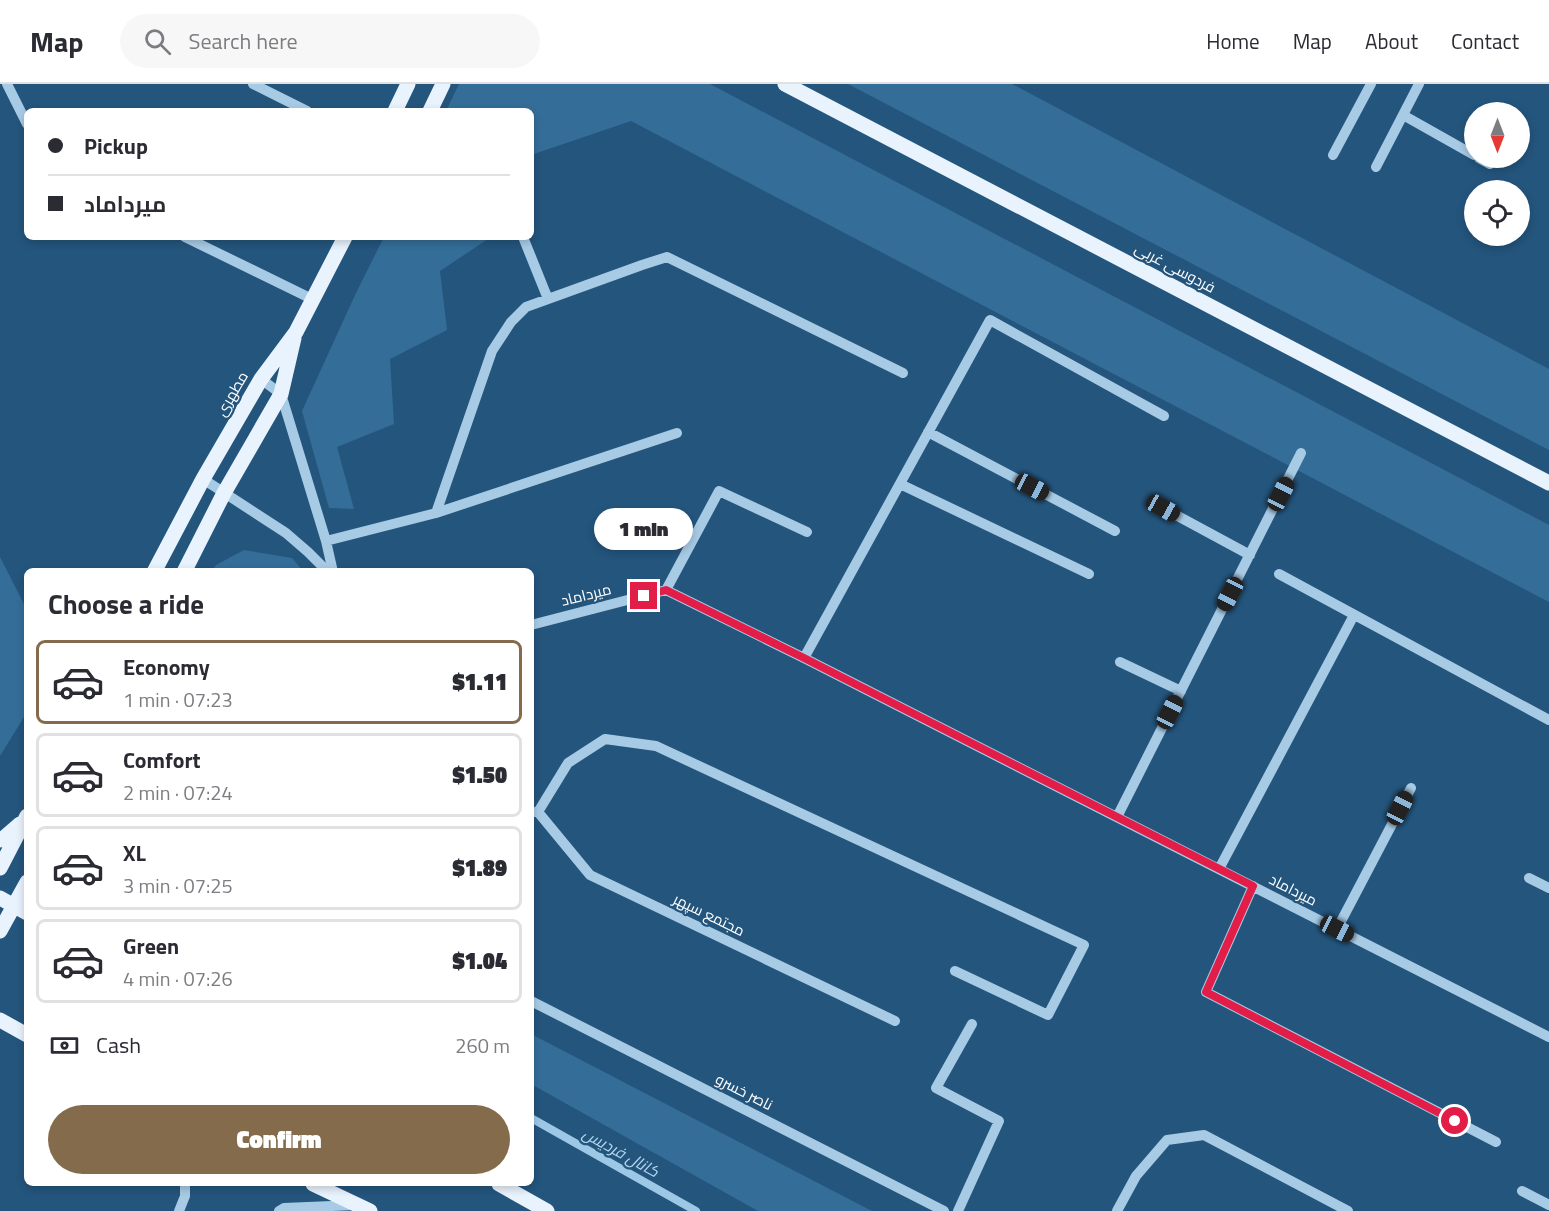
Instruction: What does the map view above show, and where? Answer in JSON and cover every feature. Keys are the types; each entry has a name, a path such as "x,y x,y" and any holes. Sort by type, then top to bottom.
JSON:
{"main road":[{"path":"396,108 408,84"},
{"path":"431,108 443,84"},
{"name":"فردوسی غربی","path":"785,84 1549,483"},
{"name":"مطهری","path":"156,568 203,479 261,379 296,332 343,240"},
{"path":"186,568 224,493 281,394 296,332"},
{"path":"0,840 24,820"},
{"path":"0,868 24,823"},
{"path":"0,898 21,910 0,931"},
{"path":"0,1020 24,1033"},
{"path":"317,1186 364,1208"},
{"path":"503,1186 547,1211"}],"street":[{"path":"7,84 24,118"},
{"path":"253,84 301,108"},
{"path":"1333,155 1371,84"},
{"path":"1376,167 1419,84"},
{"path":"1403,115 1464,149"},
{"path":"191,240 312,299"},
{"path":"524,240 548,299"},
{"path":"436,513 492,351 512,322 526,307 667,257 903,373"},
{"path":"804,658 990,320 1164,416"},
{"path":"261,379 281,394 332,568"},
{"path":"928,432 1115,531"},
{"path":"326,541 436,513 677,433"},
{"path":"1117,817 1301,453"},
{"path":"203,479 286,533 324,568"},
{"path":"900,484 1089,574"},
{"path":"666,590 719,491 807,532"},
{"path":"1163,508 1250,555"},
{"path":"1279,574 1549,720"},
{"name":"میرداماد","path":"534,624 666,590 1549,1037"},
{"path":"1219,869 1354,615"},
{"path":"1120,662 1181,691"},
{"path":"535,812 568,763 605,738 656,746 1084,945 1048,1015 955,971"},
{"path":"1337,929 1411,788"},
{"name":"مجتمع سپهر","path":"535,812 590,875 895,1021"},
{"path":"1529,878 1549,888"},
{"path":"1253,886 1206,992 1496,1142"},
{"name":"ناصر خسرو","path":"534,1003 944,1211"},
{"path":"958,1211 999,1121 936,1088 972,1024"},
{"path":"1117,1211 1136,1176 1167,1140 1204,1135 1348,1211"},
{"path":"179,1211 185,1196 185,1186"},
{"path":"1522,1191 1549,1205"},
{"path":"279,1211 284,1208 364,1208"}],"shaded area":[{"path":"459,84 710,84 1549,525 1549,602 631,121 534,154 534,108 447,108"},
{"path":"848,84 1012,84 1549,369 1549,450"},
{"path":"382,240 486,240 440,271 447,330 390,359 394,424 337,447 354,509 329,508 302,411"},
{"path":"244,550 292,558 300,568 214,568"},
{"path":"0,557 24,604 24,717 0,756"},
{"path":"534,1036 872,1211 758,1211 534,1086"}],"waterway":[{"name":"کانال فردیس","path":"534,1120 696,1211"}],"route":[{"path":"644,596 666,590 1253,886 1206,992 1455,1121"}]}
